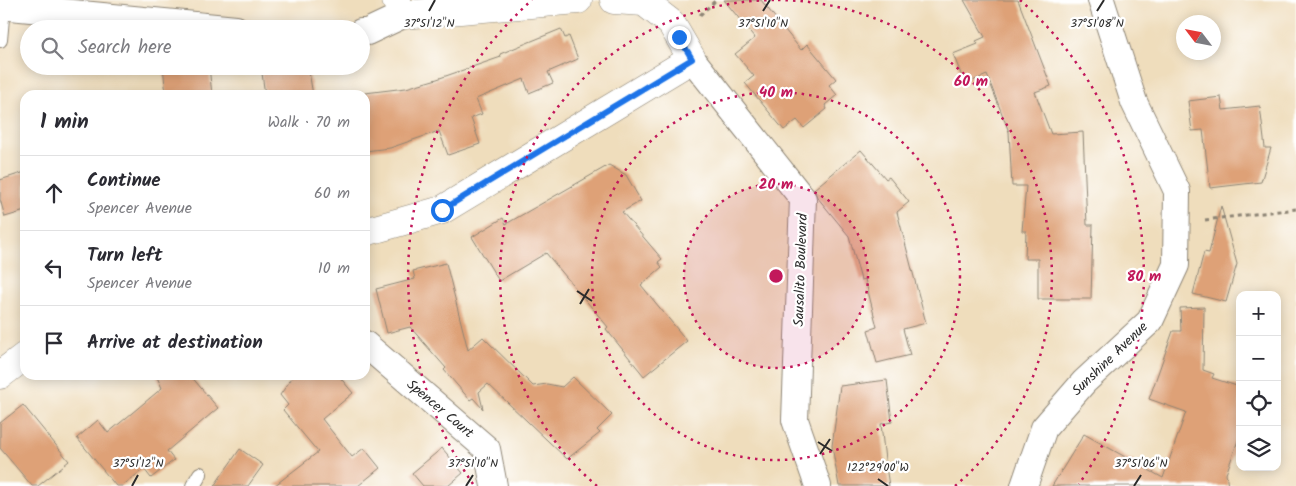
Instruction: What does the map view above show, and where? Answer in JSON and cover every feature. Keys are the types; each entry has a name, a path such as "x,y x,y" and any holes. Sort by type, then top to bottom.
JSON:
{"street":[{"path":"370,30 400,8 578,0"},
{"path":"370,231 442,210 692,59 671,23 644,2 614,0"},
{"name":"Sunshine Avenue","path":"1024,486 1044,428 1084,382 1150,321 1176,265 1178,191 1134,102 1102,0"},
{"path":"1,6 144,20"},
{"name":"Sausalito Boulevard","path":"692,59 803,199 796,420 818,486"},
{"name":"Spencer Court","path":"370,348 488,449 494,486"},
{"path":"0,375 20,360"}],"lane":[{"path":"0,40 1,6"},
{"path":"193,486 200,474"}],"path":[{"path":"1177,223 1296,209"}],"building":[{"path":"724,0 761,0 801,50 807,44 836,79 829,85 837,95 825,105 827,109 804,128 797,120 784,130 745,83 754,76 735,54 755,38"},
{"path":"964,0 1018,0 1051,86 1035,92 1051,134 1083,132 1087,225 1093,225 1091,299 1038,299 1038,259 1025,259 1026,231 1022,231 1026,186 1012,186 1009,132 987,75 965,84 953,54 978,44 976,41 985,37"},
{"path":"561,29 565,38 569,36 578,59 548,72 553,83 529,93 524,79 476,99 482,114 471,118 480,144 448,155 439,131 390,148 370,150 370,92 406,88 437,79 501,57 500,54"},
{"path":"164,75 210,75 211,90 165,90"},
{"path":"262,75 310,75 312,90 264,90"},
{"path":"1221,97 1223,110 1260,106 1265,148 1271,148 1261,182 1210,188 1203,130 1192,131 1188,101"},
{"path":"861,150 886,179 889,177 909,202 897,212 926,323 903,329 910,355 877,363 868,330 877,327 865,279 861,280 849,236 817,197 814,189"},
{"path":"609,165 626,175 641,201 622,212 662,259 658,262 662,267 641,285 687,341 644,376 606,329 608,327 546,253 499,281 472,237 503,218 506,224"},
{"path":"20,174 20,212 5,217 0,199 0,180"},
{"path":"1221,206 1237,264 1226,302 1193,294 1204,252 1209,253"},
{"path":"446,263 468,350 483,337 533,386 547,384 562,387 573,377 612,415 597,430 600,433 567,459 488,384 479,392 483,409 473,398 470,400 444,370 446,368 410,327 387,333 376,289 415,279 413,271"},
{"path":"1204,307 1203,370 1214,374 1212,378 1236,386 1236,446 1226,474 1228,486 1052,486 1084,434 1163,478 1186,412 1149,399 1173,331 1181,331 1180,308"},
{"path":"158,380 194,380 218,408 167,451 174,460 151,478 144,469 122,486 116,486 77,438 98,420 108,433 162,388"},
{"path":"290,380 342,380 353,393 322,419 352,457 364,448 380,468 358,486 274,486 318,452 283,410 288,405 280,395"},
{"path":"887,380 892,422 881,424 889,486 839,486 832,446 840,386"},
{"path":"23,405 69,461 38,486 32,486 0,448 0,423"},
{"path":"442,448 463,473 448,486 423,486 412,473"},
{"path":"240,449 263,465 248,486 214,486"}],"route":[{"path":"442,210 692,59 679,37"}]}
